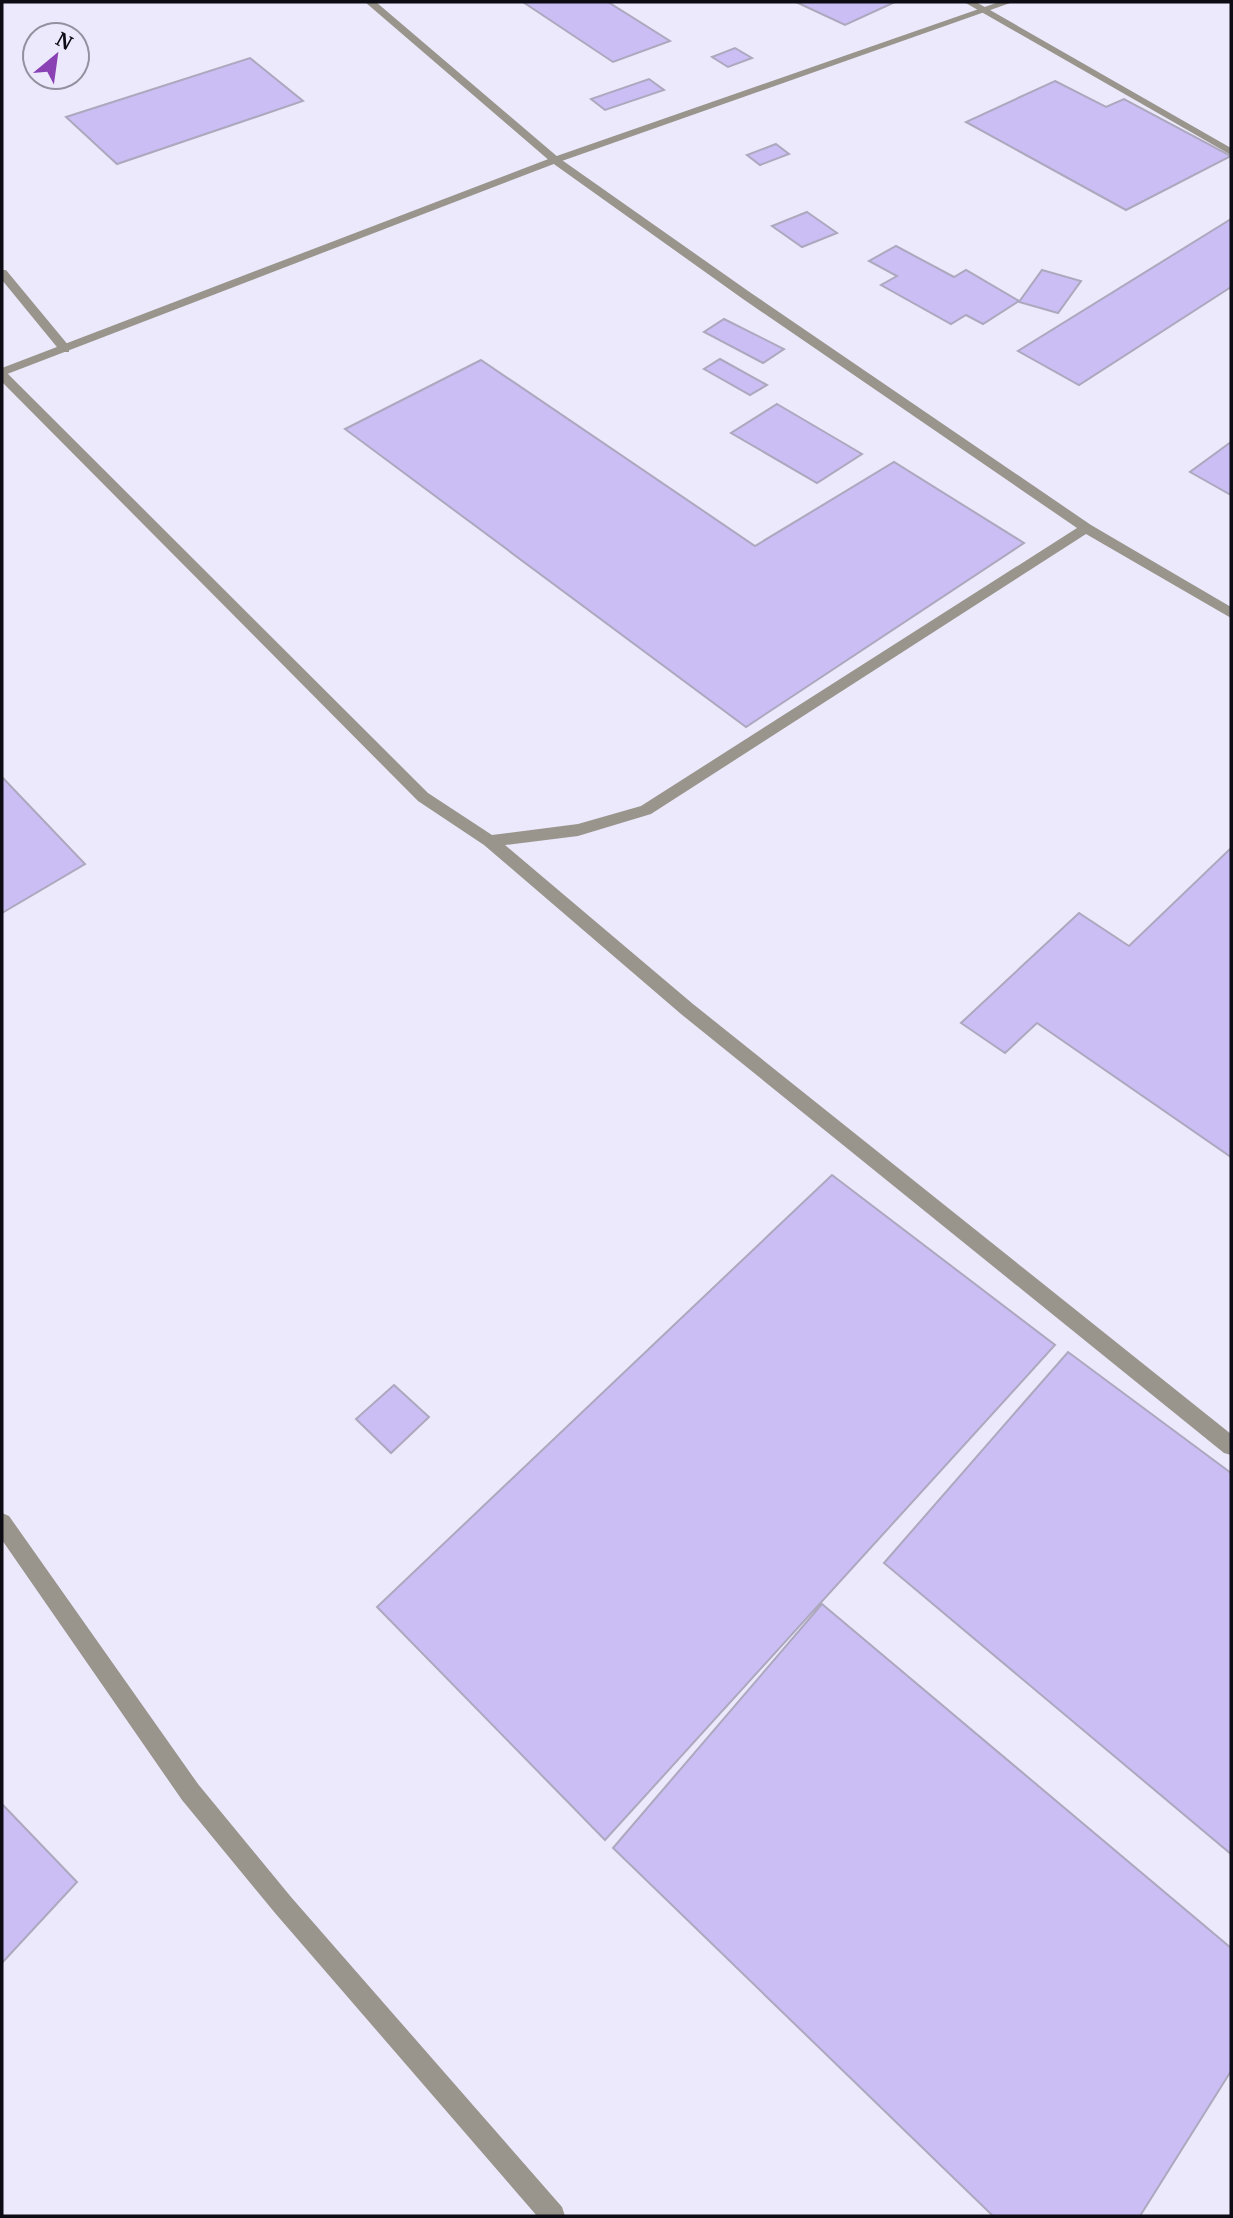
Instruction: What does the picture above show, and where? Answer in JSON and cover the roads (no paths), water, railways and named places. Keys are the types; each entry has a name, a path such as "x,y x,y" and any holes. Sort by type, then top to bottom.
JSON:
{"street":[{"path":"370,2 555,160 747,296 1086,528 1231,613"},
{"path":"969,2 1231,152"},
{"path":"1008,2 555,160 2,374 423,796 490,841 687,1009 1231,1446"},
{"path":"2,274 65,349"},
{"path":"490,841 578,830 646,810 1086,528"},
{"path":"2,1523 190,1792 292,1915 553,2216"}]}
